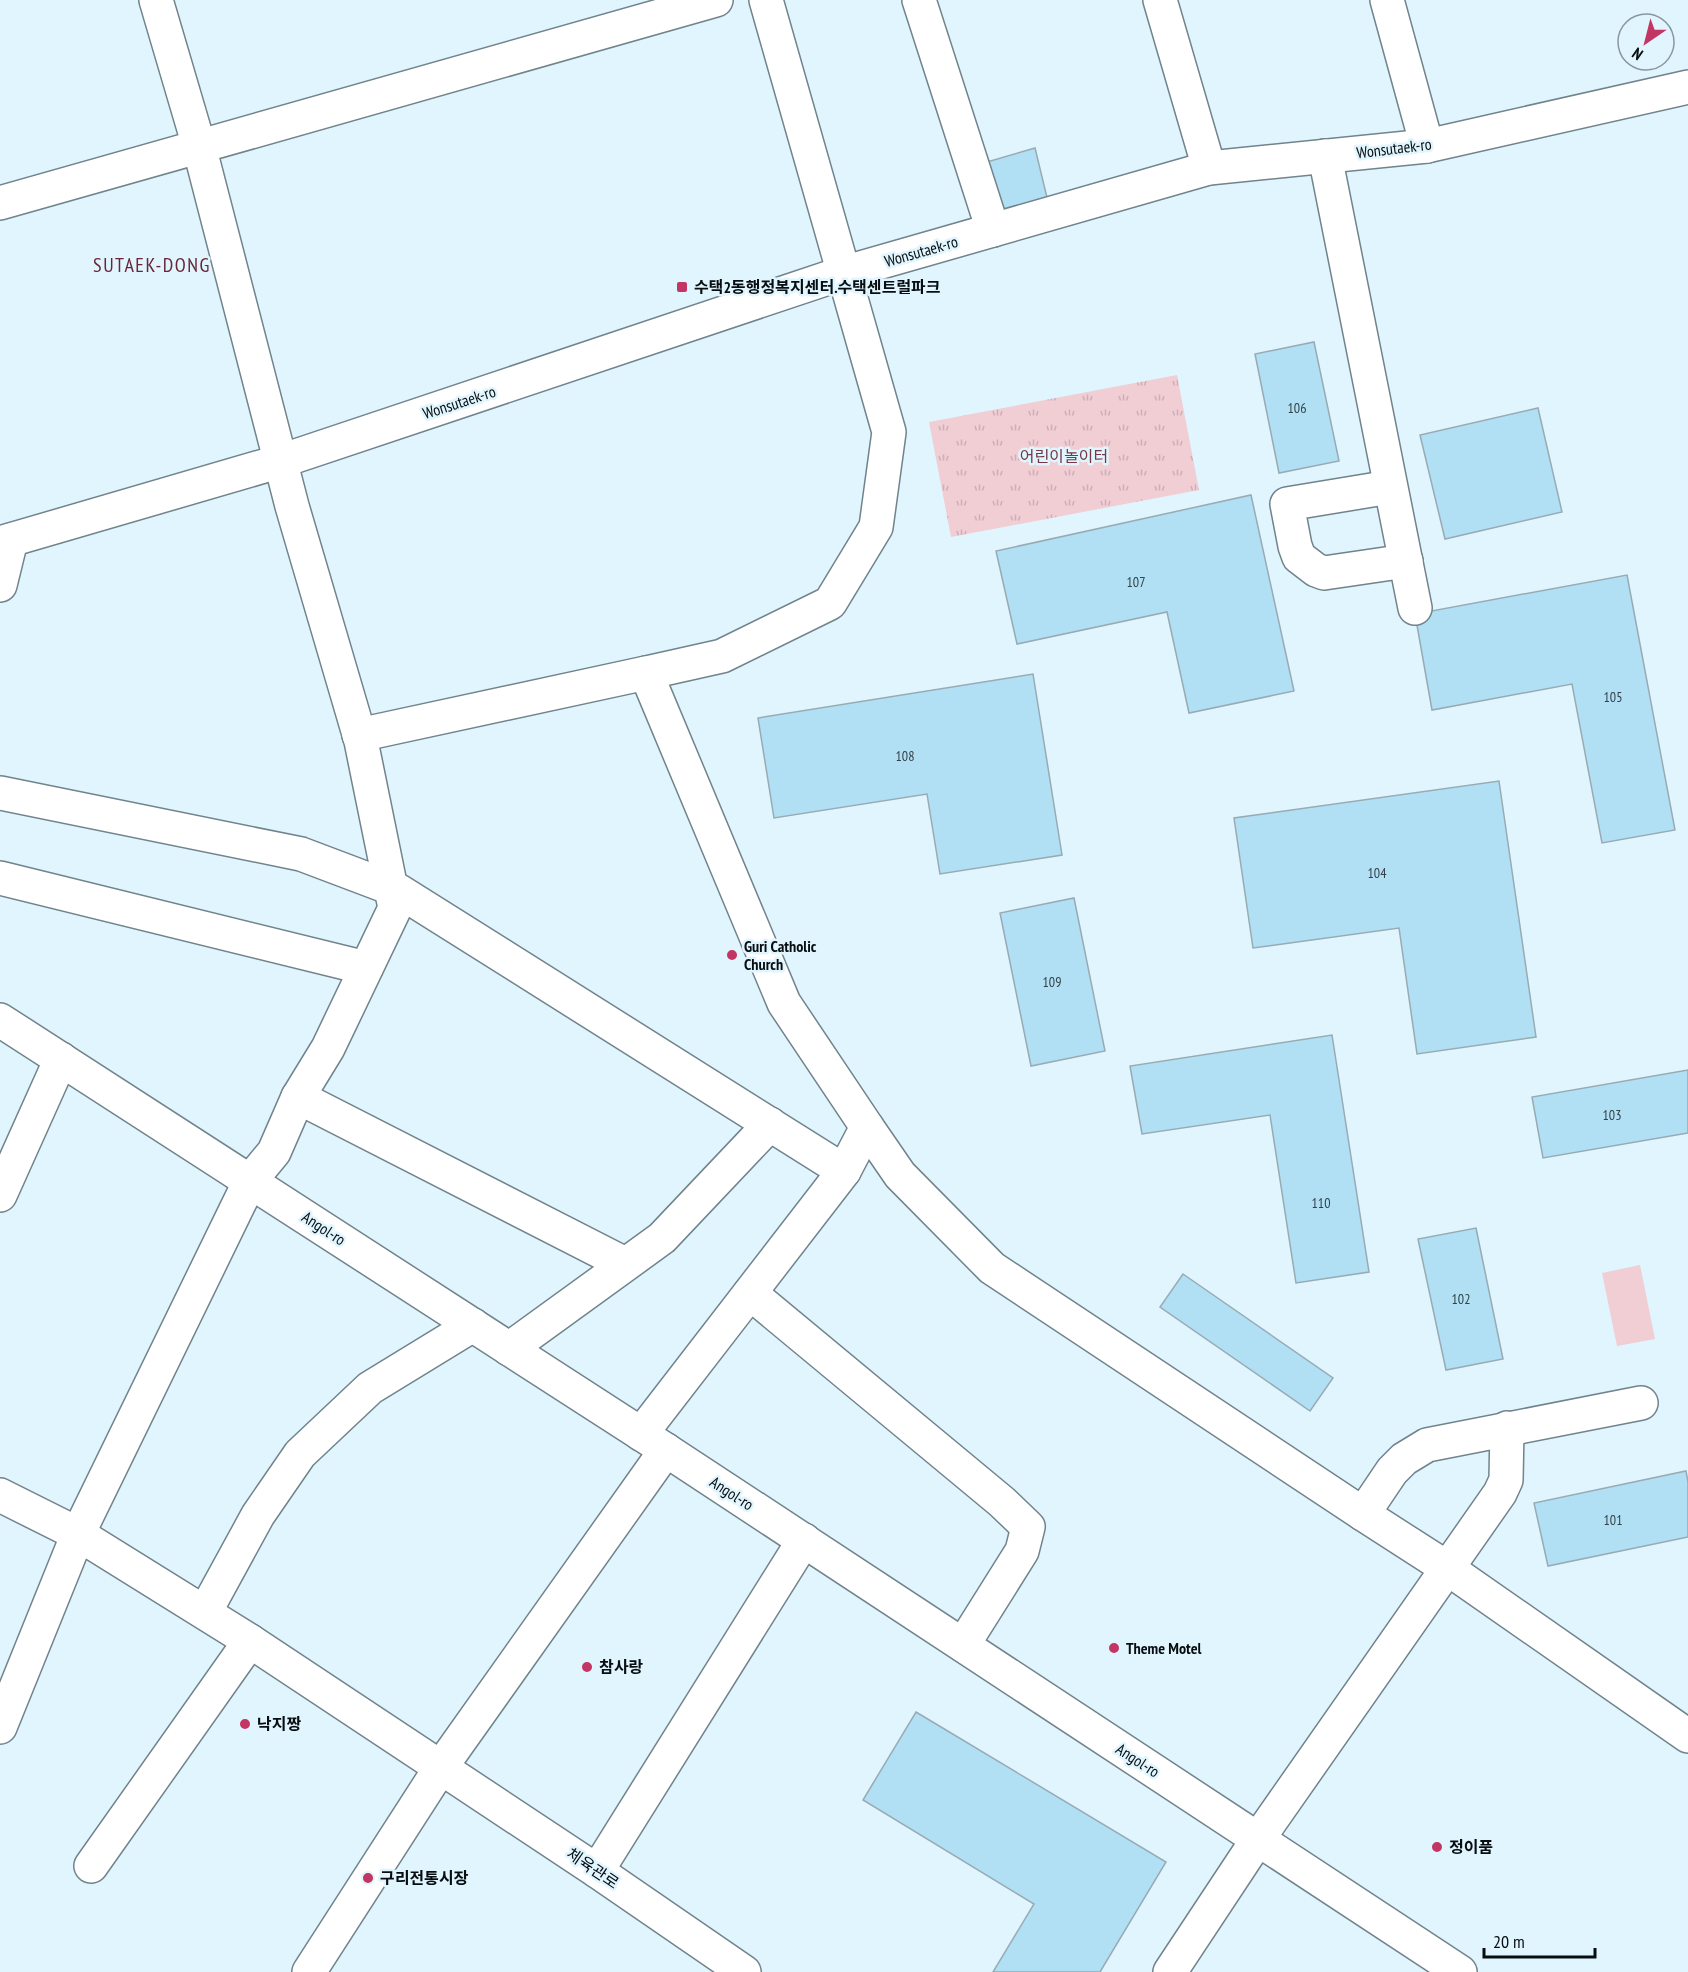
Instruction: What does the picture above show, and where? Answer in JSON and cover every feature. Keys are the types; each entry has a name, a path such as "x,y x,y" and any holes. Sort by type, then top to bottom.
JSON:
{"street":[{"path":"0,1727 78,1534 250,1181 274,1152 298,1097 328,1048 395,908 359,735 292,506 199,147 156,0"},
{"path":"0,203 716,0"},
{"path":"359,735 722,656 830,603 876,527 890,432 766,0"},
{"path":"919,0 993,230"},
{"path":"1160,0 1209,168"},
{"path":"1387,0 1427,146"},
{"name":"Wonsutaek-ro","path":"6,542 281,461 843,273 1209,168 1427,146 1688,87"},
{"path":"1325,156 1415,608"},
{"path":"1390,487 1287,504 1295,546 1299,556 1307,564 1324,573 1406,561"},
{"path":"0,585 6,542"},
{"path":"646,673 783,1003 900,1174 992,1268 1447,1568 1688,1736"},
{"path":"0,793 301,854 391,888 844,1171"},
{"path":"0,878 366,968"},
{"name":"Angol-ro","path":"0,1020 654,1442 1460,1972"},
{"path":"0,1195 61,1059"},
{"path":"298,1097 625,1264"},
{"path":"509,1349 662,1239 770,1124"},
{"path":"309,1972 750,1293 844,1171 867,1127"},
{"path":"750,1293 1002,1502 1028,1527 1022,1551 963,1645"},
{"path":"205,1612 258,1515 300,1454 370,1388 473,1325"},
{"path":"1363,1514 1392,1471 1404,1459 1427,1445 1641,1403"},
{"path":"1173,1971 1258,1839 1500,1493 1506,1480 1507,1428"},
{"name":"체육관로","path":"0,1495 78,1534 205,1612 597,1871 744,1972"},
{"path":"597,1871 804,1540"},
{"path":"91,1866 250,1641"}],"green space":[{"name":"어린이놀이터","path":"1177,375 1199,490 951,537 929,422"},
{"path":"1640,1265 1655,1339 1617,1346 1602,1273"}],"building":[{"path":"1035,148 1051,214 993,230 973,166"},
{"path":"1314,342 1339,461 1279,473 1255,354"},
{"path":"1538,408 1562,512 1445,539 1420,435"},
{"path":"1251,495 1294,691 1189,713 1167,612 1017,644 996,551"},
{"path":"1627,575 1675,830 1602,843 1572,684 1432,710 1415,614"},
{"path":"1033,674 1062,855 940,874 927,794 774,818 758,718"},
{"path":"1499,781 1536,1037 1417,1054 1399,928 1253,948 1234,818"},
{"path":"1074,898 1105,1051 1031,1066 1000,913"},
{"path":"1332,1035 1369,1272 1296,1283 1270,1115 1142,1134 1130,1066"},
{"path":"1688,1070 1688,1133 1543,1158 1532,1097"},
{"path":"1476,1228 1503,1359 1446,1370 1418,1239"},
{"path":"1183,1274 1333,1378 1310,1411 1160,1307"},
{"path":"1686,1471 1688,1537 1548,1566 1534,1503"},
{"path":"916,1712 1166,1862 1100,1972 993,1972 1034,1904 863,1800"}],"place":[{"name":"수택2동행정복지센터.수택센트럴파크","path":"682,287"},
{"name":"Guri Catholic Church","path":"732,955"},
{"name":"Theme Motel","path":"1114,1648"},
{"name":"참사랑","path":"587,1667"},
{"name":"낙지짱","path":"245,1724"},
{"name":"정이품","path":"1437,1847"},
{"name":"구리전통시장","path":"368,1878"}],"district":[{"name":"SUTAEK-DONG","path":"152,265"}]}
